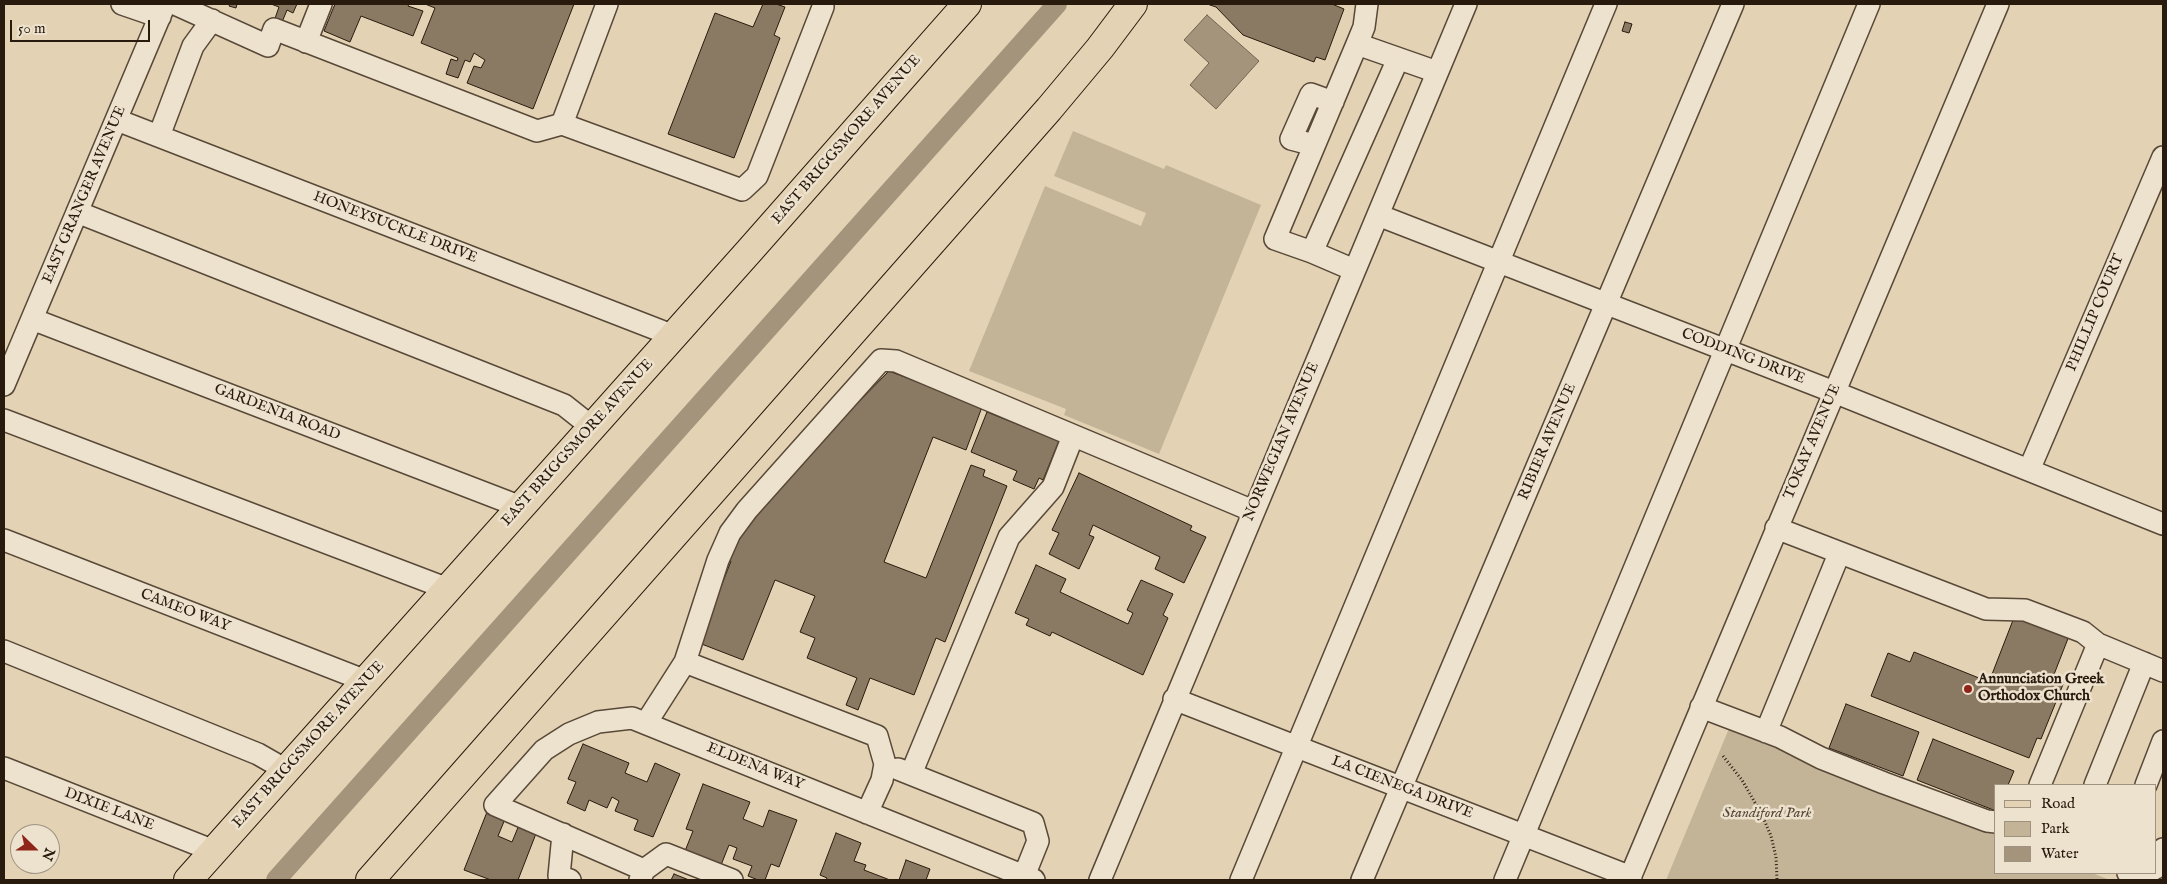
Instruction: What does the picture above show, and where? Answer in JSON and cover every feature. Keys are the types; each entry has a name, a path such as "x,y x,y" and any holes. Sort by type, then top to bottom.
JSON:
{"main road":[{"name":"EAST BRIGGSMORE AVENUE","path":"188,880 674,336 967,4"},
{"path":"370,880 1042,116 1100,48 1133,4"},
{"path":"214,880 221,865 267,809 286,770"}],"street":[{"path":"122,4 167,8 212,20 268,46 274,29 537,131 562,124 742,190 757,176 823,7"},
{"path":"306,42 321,4"},
{"path":"562,124 607,4"},
{"path":"1354,270 1275,239 1314,146 1291,139 1311,94 1333,102 1364,27 1367,4"},
{"name":"NORWEGIAN AVENUE","path":"1100,880 1466,4"},
{"path":"1241,880 1497,261 1606,4"},
{"name":"RIBIER AVENUE","path":"1362,880 1733,4"},
{"path":"1505,880 1869,4"},
{"name":"TOKAY AVENUE","path":"1630,878 1998,4"},
{"name":"EAST GRANGER AVENUE","path":"4,385 116,120 167,8"},
{"path":"159,136 193,46 212,20"},
{"path":"1357,44 1437,72"},
{"path":"1312,252 1398,59"},
{"name":"HONEYSUCKLE DRIVE","path":"116,120 674,336"},
{"name":"PHILLIP COURT","path":"2030,470 2163,157"},
{"path":"78,212 564,405 592,428"},
{"name":"CODDING DRIVE","path":"1378,214 1834,392 2163,524"},
{"name":"GARDENIA ROAD","path":"32,319 521,507"},
{"path":"646,723 685,662 715,569 730,533 747,510 881,360 896,361 1253,511"},
{"path":"4,420 448,589"},
{"path":"910,774 1009,537 1053,487 1073,436"},
{"path":"1776,528 1839,554 1986,609 2025,610 2083,632 2098,644 2154,667 2096,784"},
{"name":"CAMEO WAY","path":"4,540 366,681"},
{"path":"1766,732 1839,554"},
{"path":"2040,784 2098,644"},
{"path":"4,651 258,754 286,770"},
{"path":"685,662 877,736 885,764 882,780 867,813"},
{"name":"LA CIENEGA DRIVE","path":"1174,699 1630,878"},
{"path":"1701,707 1766,732 1822,758 1884,783 1987,821 1994,822"},
{"name":"ELDENA WAY","path":"563,834 495,805 544,750 569,734 606,721 632,718 1029,878"},
{"path":"2146,784 2163,741"},
{"path":"885,764 1033,823 1038,841 1029,878"},
{"name":"DIXIE LANE","path":"4,768 214,851"},
{"path":"570,880 559,876 563,834 642,875 666,854 732,880"},
{"path":"2157,865 2163,849"},
{"path":"2131,874 2149,880"}],"path":[{"path":"1724,756 1742,780 1762,815 1776,857 1777,880"}],"green space":[{"path":"1073,131 1164,169 1166,165 1261,205 1159,454 1064,415 1066,409 969,371 1045,186 1141,226 1146,213 1054,176"},
{"name":"Standiford Park","path":"1730,726 1994,833 1994,874 2095,874 2110,880 1666,880"}],"water":[{"path":"1207,15 1259,61 1216,109 1190,85 1209,63 1184,40"}],"building":[{"path":"230,4 237,4 236,8 229,6"},
{"path":"271,4 297,4 293,13 287,10 280,27 273,24 279,7"},
{"path":"335,4 409,4 408,6 423,11 413,36 361,16 350,42 324,31"},
{"path":"425,4 574,4 533,109 467,83 474,66 481,68 485,60 474,53 470,62 465,60 458,78 446,74 451,59 457,61 458,58 421,43 435,8"},
{"path":"763,4 776,4 785,7 774,35 780,38 734,158 668,134 715,13 753,27"},
{"path":"1207,4 1332,4 1344,9 1325,60 1316,57 1314,62 1243,35 1216,7"},
{"path":"1625,22 1632,24 1629,33 1622,31"},
{"path":"889,371 982,407 966,450 933,437 884,562 926,578 971,465 985,470 983,476 1007,486 945,642 936,638 914,695 870,678 858,710 846,705 857,678 807,658 815,638 800,632 815,596 775,580 743,660 699,643 731,561 724,558 737,526"},
{"path":"987,412 1059,441 1043,480 1039,478 1034,489 1013,480 1017,471 971,452"},
{"path":"1079,473 1192,526 1190,530 1206,537 1184,583 1155,569 1160,557 1093,525 1089,535 1094,537 1079,569 1049,554 1059,533 1052,530"},
{"path":"1036,565 1066,579 1060,592 1128,624 1133,613 1127,610 1141,580 1173,594 1163,615 1168,618 1143,675 1052,632 1050,636 1026,625 1029,619 1015,613"},
{"name":"Annunciation Greek Orthodox Church","path":"2015,615 2069,636 2053,677 2064,682 2041,739 2037,738 2029,758 1871,696 1888,653 1910,662 1914,652 1989,682"},
{"path":"1846,704 1919,732 1903,776 1829,748"},
{"path":"1933,739 2014,771 2008,784 1994,784 1994,810 1917,780"},
{"path":"583,744 629,763 625,773 647,782 655,763 680,774 653,837 634,830 638,820 615,811 619,801 612,797 607,808 589,800 585,811 567,803 576,782 568,779"},
{"path":"703,784 750,802 743,819 763,827 769,810 797,820 779,867 771,864 765,880 758,880 748,876 752,866 733,859 737,848 729,845 721,865 685,851 693,831 686,829"},
{"path":"487,812 505,819 498,836 512,842 519,825 537,831 518,880 491,880 464,870"},
{"path":"836,833 861,843 854,861 866,865 864,870 890,880 826,880 827,878 820,875"},
{"path":"906,860 930,869 926,880 899,880"},
{"path":"674,874 689,880 671,880"}],"waterway":[{"path":"276,880 1057,4"}],"place":[{"name":"Annunciation Greek Orthodox Church","path":"1968,689"}]}
